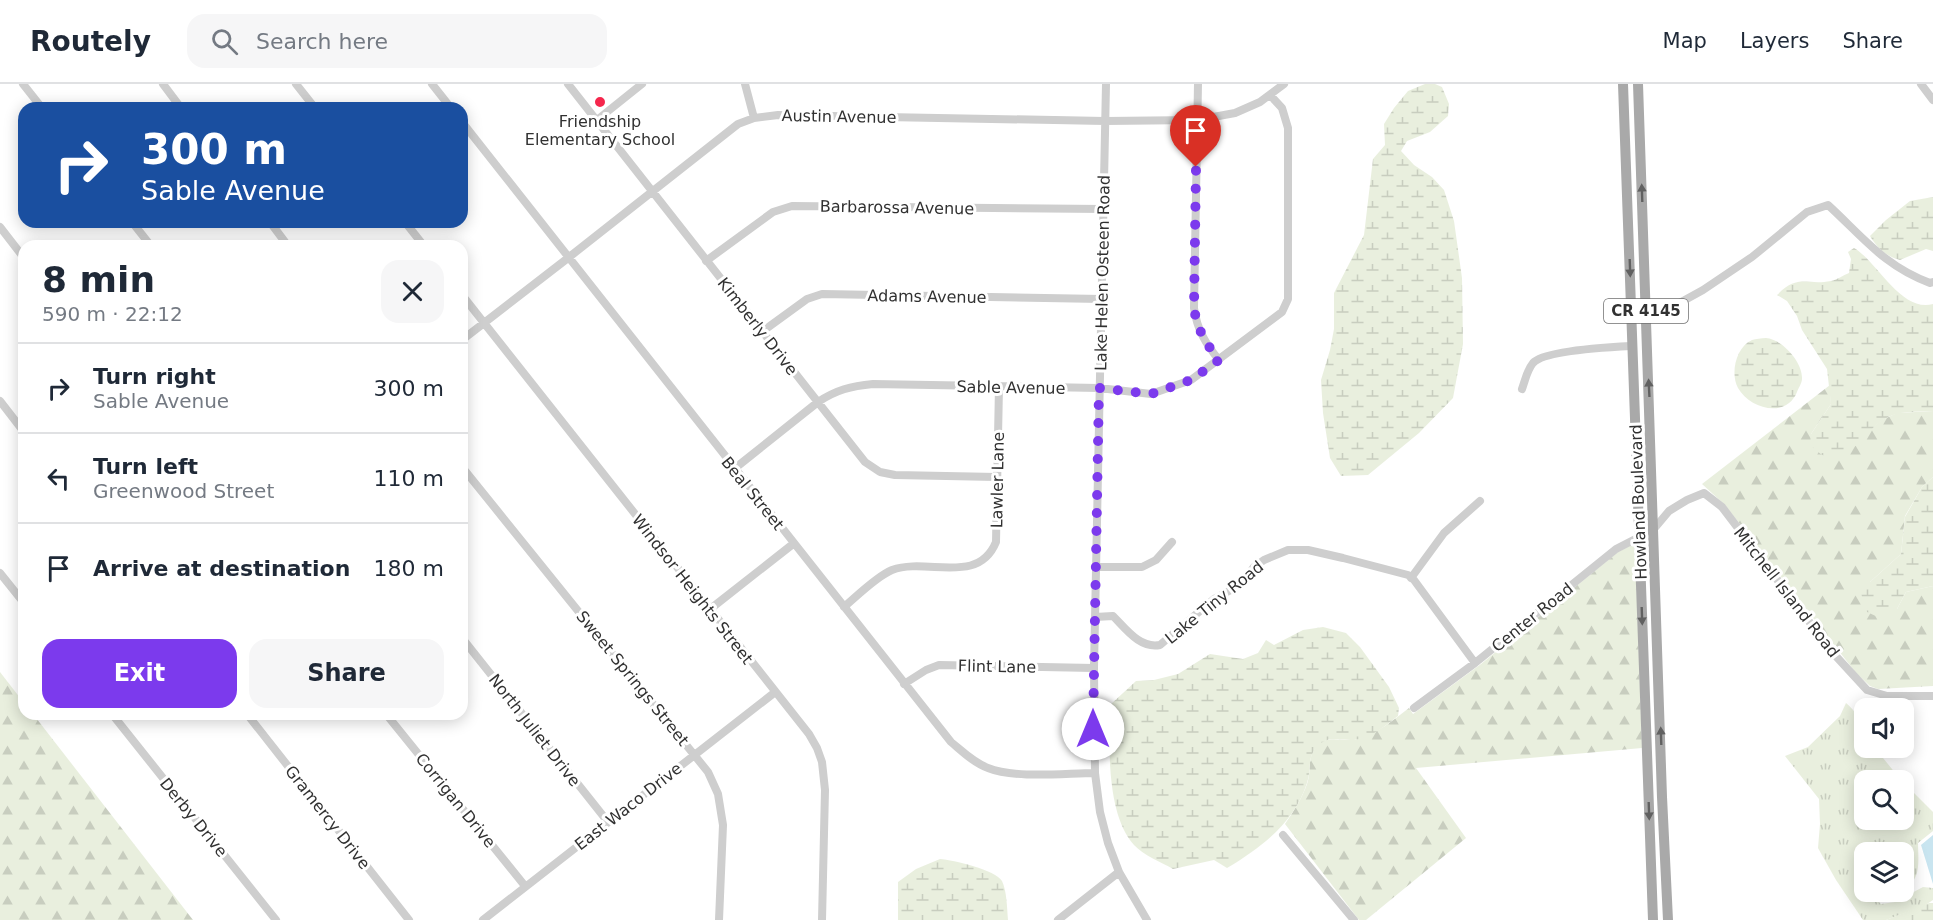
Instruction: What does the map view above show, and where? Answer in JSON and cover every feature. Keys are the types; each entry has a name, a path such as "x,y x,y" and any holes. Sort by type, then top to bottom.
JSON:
{"main road":[{"name":"Howland Boulevard","path":"1623,84 1653,920"},
{"name":"Howland Boulevard","path":"1638,84 1668,920"}],"street":[{"path":"23,84 37,102"},
{"path":"163,84 176,102"},
{"path":"296,84 310,102"},
{"path":"432,84 446,102"},
{"name":"Kimberly Drive","path":"568,84 865,462 880,472 895,475 997,477"},
{"path":"597,120 642,84"},
{"path":"745,84 754,118"},
{"name":"Lake Helen Osteen Road","path":"1106,84 1094,668 1095,773 1100,812 1108,843 1119,872 1147,920"},
{"path":"1198,84 1194,308 1195,321 1204,342 1219,360"},
{"name":"Austin Avenue","path":"468,335 738,124 754,118 778,115 1105,121 1197,120 1235,113 1260,102 1284,84"},
{"path":"1921,84 1933,100"},
{"name":"Sable Avenue","path":"734,469 818,402 833,392 851,386 873,384 1099,388 1151,394 1191,380 1282,312 1288,299 1288,128 1282,108 1270,95"},
{"name":"Beal Street","path":"468,131 951,742 971,759 989,769 1011,774 1095,773"},
{"path":"1646,311 1674,306 1703,290 1752,257 1807,212 1828,205 1873,250 1910,275 1930,283 1933,282"},
{"name":"Barbarossa Avenue","path":"706,261 773,212 792,206 1104,209"},
{"path":"0,227 18,250"},
{"path":"137,228 147,240"},
{"path":"410,228 419,240"},
{"name":"Adams Avenue","path":"763,331 807,299 822,294 1102,299"},
{"name":"Windsor Heights Street","path":"468,302 818,748 825,790 822,920"},
{"path":"1522,389 1532,364 1539,358 1577,351 1633,346"},
{"name":"Lawler Lane","path":"844,607 890,571 909,566 963,568 978,564 992,551 996,542 999,387"},
{"path":"0,401 18,424"},
{"name":"Sweet Springs Street","path":"468,474 708,772 718,794 723,825 719,920"},
{"name":"Mitchell Island Road","path":"1653,530 1669,511 1704,493 1722,507 1833,653 1867,690 1887,696 1933,696"},
{"path":"1475,663 1412,578 1444,533 1480,501"},
{"name":"Center Road","path":"1414,708 1475,663 1616,549 1653,530"},
{"path":"1096,567 1142,567 1156,560 1172,542"},
{"path":"709,610 793,543"},
{"name":"Lake Tiny Road","path":"1095,617 1113,616 1136,639 1152,646 1160,645 1214,599 1239,585 1254,567 1288,550 1308,550 1408,575 1412,578"},
{"path":"0,573 18,596"},
{"name":"North Juliet Drive","path":"468,646 608,822"},
{"name":"Flint Lane","path":"904,684 926,670 939,665 1094,668"},
{"name":"East Waco Drive","path":"483,920 774,693"},
{"name":"Derby Drive","path":"117,720 276,920"},
{"name":"Gramercy Drive","path":"252,720 409,920"},
{"name":"Corrigan Drive","path":"391,720 525,886"},
{"path":"1283,835 1354,920"},
{"path":"1058,920 1119,872"}],"green space":[{"path":"1425,84 1442,87 1449,104 1448,116 1430,132 1407,141 1401,151 1444,190 1454,221 1462,278 1463,344 1453,398 1419,433 1368,475 1341,476 1330,458 1321,380 1334,329 1334,293 1364,235 1373,159 1385,145 1384,124 1408,91"},
{"path":"1933,197 1933,251 1926,249 1900,260 1886,254 1876,245 1870,236 1886,220 1910,201"},
{"path":"1854,248 1900,294 1921,305 1933,304 1933,411 1907,412 1889,417 1849,451 1834,457 1819,453 1810,445 1811,434 1831,404 1827,369 1787,301 1777,295 1797,282 1831,281 1849,273 1851,259 1848,252"},
{"path":"1766,338 1779,342 1785,347 1795,359 1801,372 1802,379 1792,400 1785,406 1777,408 1759,406 1751,401 1738,388 1736,382 1736,361 1742,348 1752,340"},
{"path":"1830,385 1831,404 1811,434 1868,431 1882,420 1897,413 1933,411 1933,477 1922,487 1905,516 1901,554 1870,582 1897,609 1906,592 1933,586 1933,686 1878,689 1870,686 1856,673 1725,505 1702,484"},
{"path":"1933,477 1933,586 1906,592 1897,609 1880,618 1867,612 1861,594 1870,582 1901,554 1905,517 1922,487"},
{"path":"1635,543 1642,748 1416,768 1466,838 1366,920 1359,920 1285,824 1305,789 1314,750 1327,740 1353,740 1372,733 1409,708 1413,714 1481,664 1618,552"},
{"path":"1323,627 1346,633 1360,647 1389,687 1399,708 1398,716 1366,737 1354,740 1331,739 1319,745 1312,754 1307,783 1294,810 1275,833 1227,868 1214,860 1173,869 1138,849 1125,832 1114,798 1109,739 1110,705 1136,681 1154,680 1178,674 1210,654 1243,659 1258,653 1266,640 1274,645 1303,630"},
{"path":"0,672 18,695 18,720 38,720 193,920 0,920"},
{"path":"1846,703 1854,711 1854,758 1883,758 1893,770 1854,770 1854,830 1914,830 1914,793 1933,812 1933,831 1918,843 1918,869 1914,880 1914,842 1854,842 1854,902 1879,902 1881,904 1914,902 1914,892 1923,887 1933,888 1933,900 1924,906 1886,920 1863,920 1836,880 1818,848 1819,799 1785,756 1808,747 1840,716"},
{"path":"940,859 974,866 998,877 1005,890 1008,920 898,920 898,882 916,869"},
{"path":"1933,903 1933,920 1886,920"}],"water":[{"path":"1933,835 1933,884 1921,845"}],"place":[{"name":"Friendship Elementary School","path":"600,102"}],"route":[{"path":"1093,729 1099,388 1151,394 1191,380 1219,360 1204,342 1195,321 1196,167"}]}
